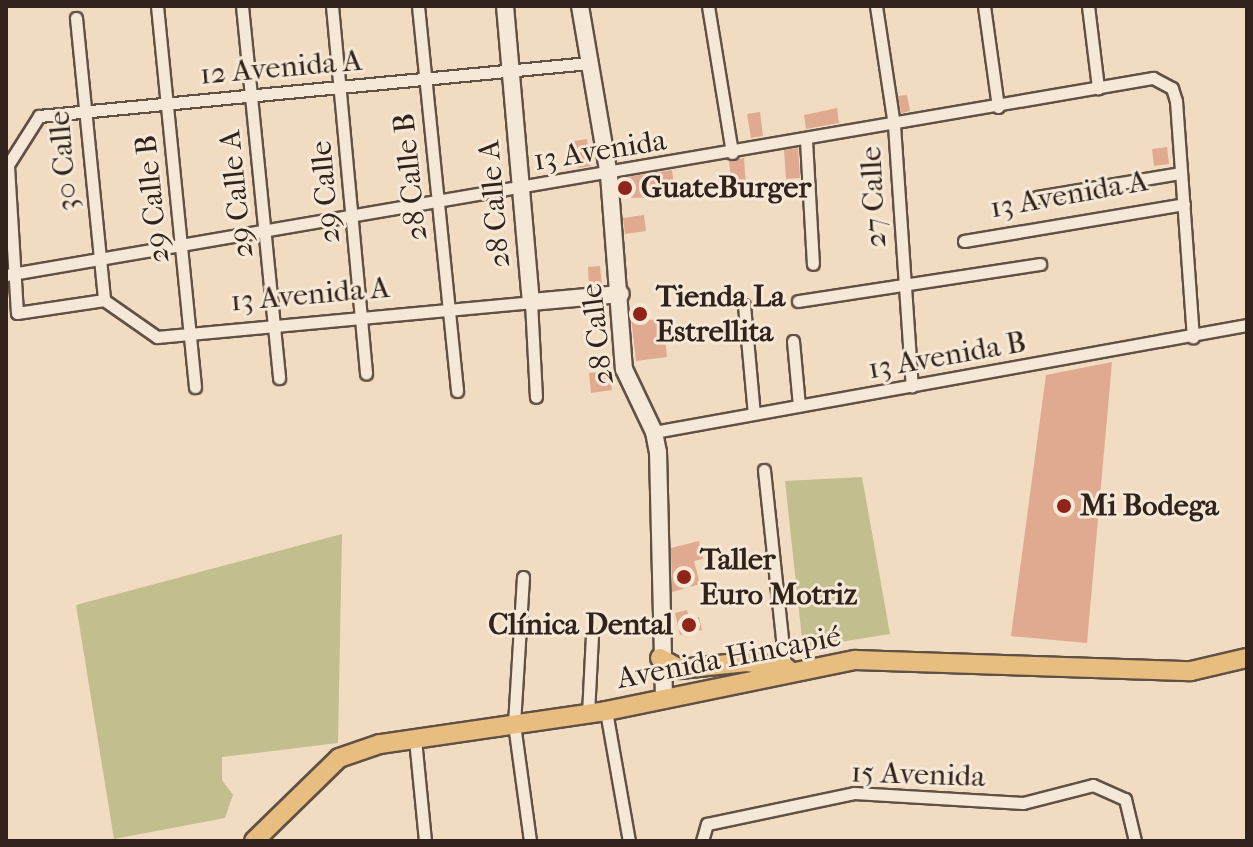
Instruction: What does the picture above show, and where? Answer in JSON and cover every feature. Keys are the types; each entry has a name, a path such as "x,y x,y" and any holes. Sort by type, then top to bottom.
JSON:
{"main road":[{"name":"28 Calle A","path":"505,6 531,302"},
{"name":"28 Calle","path":"580,6 609,175 627,382 654,432 660,658 664,700"},
{"name":"13 Avenida A","path":"531,302 621,294"},
{"path":"660,658 680,669 747,662 785,668 810,667"},
{"name":"Avenida Hincapié","path":"265,837 339,758 415,739 664,700 810,667 899,660 1191,671 1247,658"}],"street":[{"name":"29 Calle B","path":"157,6 195,387"},
{"name":"29 Calle A","path":"242,6 279,378"},
{"name":"29 Calle","path":"332,6 366,373"},
{"name":"28 Calle B","path":"418,6 457,391"},
{"path":"708,6 732,153"},
{"name":"27 Calle","path":"876,6 894,125 912,386"},
{"path":"984,6 998,107"},
{"path":"1088,6 1098,88"},
{"name":"30 Calle","path":"76,18 96,259 104,300"},
{"name":"12 Avenida A","path":"7,167 39,116 588,63"},
{"name":"13 Avenida","path":"9,274 609,175 1153,78 1167,83 1175,94 1181,173"},
{"path":"806,140 813,264"},
{"path":"7,167 9,274 17,313 104,300"},
{"path":"1037,197 1181,173 1193,337"},
{"name":"13 Avenida A","path":"964,241 1184,204"},
{"name":"13 Avenida A","path":"798,301 1040,264"},
{"name":"13 Avenida A","path":"104,300 157,337 531,302"},
{"name":"28 Calle A","path":"531,302 536,397"},
{"path":"744,305 754,414"},
{"name":"13 Avenida B","path":"654,432 1247,325"},
{"path":"793,341 799,406"},
{"path":"764,470 785,668"},
{"path":"523,577 514,724 530,841"},
{"path":"592,635 597,712 629,841"},
{"path":"415,739 425,841"},
{"name":"15 Avenida","path":"702,841 707,824 854,793 1023,803 1093,785 1125,799 1135,841"}],"shaded area":[{"path":"862,477 890,634 803,648 785,481"},
{"path":"342,534 338,743 222,757 222,780 233,795 225,818 114,839 76,605"}],"building":[{"path":"907,95 910,111 901,113 898,96"},
{"path":"837,108 839,123 806,129 804,115"},
{"path":"760,112 763,136 751,138 747,114"},
{"path":"587,139 591,166 578,168 574,141"},
{"path":"1167,147 1169,164 1154,166 1152,149"},
{"path":"798,148 800,178 786,179 784,150"},
{"path":"744,158 746,185 732,187 729,161"},
{"path":"672,170 676,197 622,198 620,178"},
{"path":"644,215 646,231 625,234 623,218"},
{"path":"600,266 602,285 589,286 588,267"},
{"path":"649,307 650,320 663,319 667,357 636,361 630,309"},
{"name":"Mi Bodega","path":"1112,362 1087,643 1011,636 1046,375"},
{"path":"610,371 612,390 591,393 589,373"},
{"path":"699,541 703,559 694,561 700,584 672,592 671,548"},
{"name":"Clínica Dental","path":"687,610 690,620 699,617 702,630 680,635 675,613"}],"place":[{"name":"GuateBurger","path":"625,188"},
{"name":"Tienda La Estrellita","path":"640,314"},
{"name":"Mi Bodega","path":"1064,506"},
{"name":"Taller Euro Motriz","path":"684,577"},
{"name":"Clínica Dental","path":"689,625"}]}
